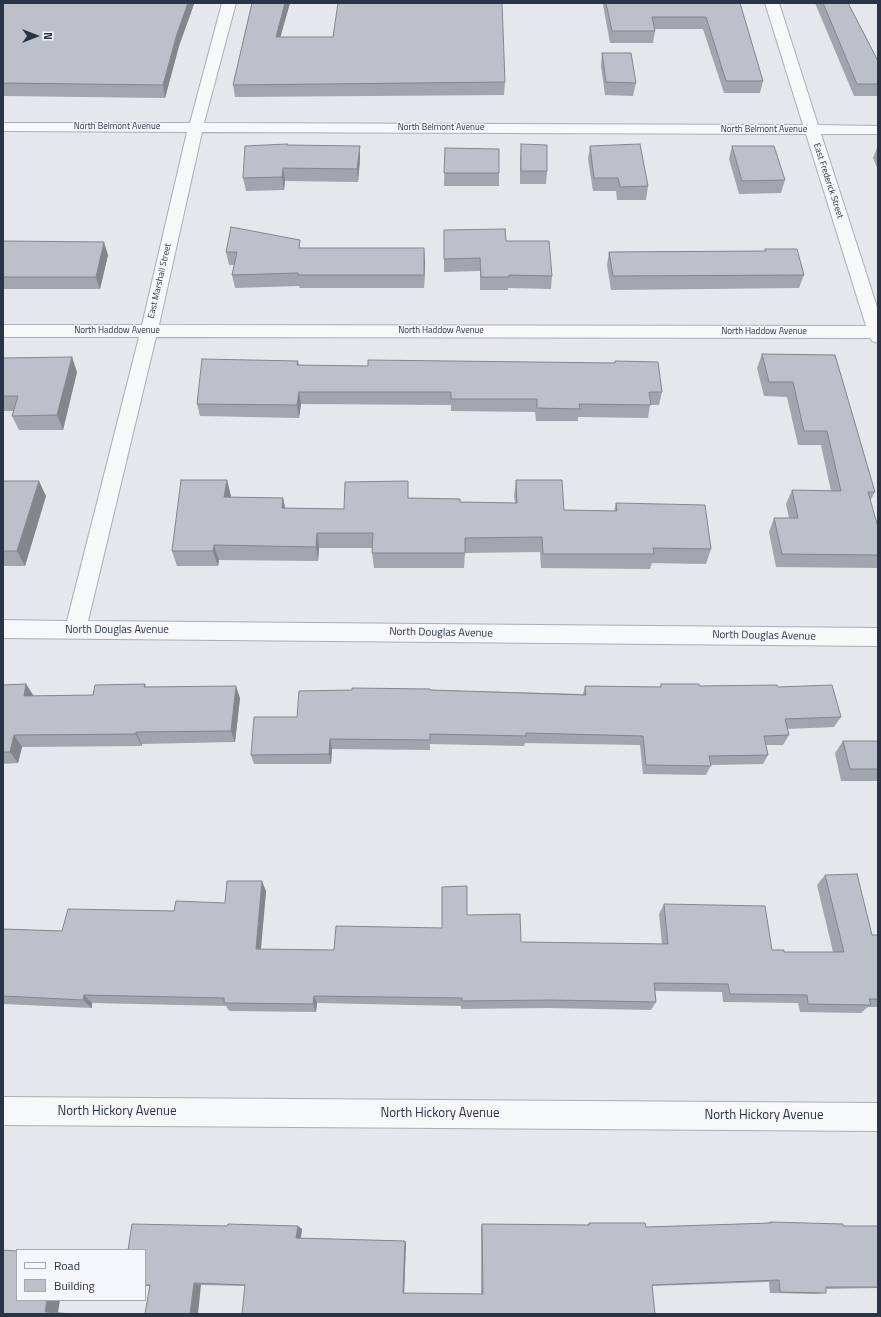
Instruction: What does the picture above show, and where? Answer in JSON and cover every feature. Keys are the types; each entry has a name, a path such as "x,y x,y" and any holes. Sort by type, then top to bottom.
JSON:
{"street":[{"name":"East Marshall Street","path":"75,630 149,331 196,127 229,3"},
{"name":"East Frederick Street","path":"772,3 878,334"},
{"name":"North Belmont Avenue","path":"3,127 878,130"},
{"name":"North Haddow Avenue","path":"3,331 878,334"},
{"name":"North Douglas Avenue","path":"3,629 878,637"},
{"name":"North Hickory Avenue","path":"3,1111 878,1117"}],"building":[{"path":"3,3 188,3 177,34 163,85 3,83"},
{"path":"252,3 285,3 276,37 333,37 338,3 502,3 505,82 233,85"},
{"path":"606,3 740,3 763,81 726,81 706,17 652,17 655,31 612,31"},
{"path":"823,3 848,3 878,61 878,84 857,84"},
{"path":"602,53 631,53 636,83 606,82"},
{"path":"287,144 360,146 357,169 283,168 282,177 243,178 245,146"},
{"path":"521,144 547,145 547,171 521,171"},
{"path":"640,144 648,186 620,187 618,178 594,178 590,146"},
{"path":"732,146 774,146 785,180 742,181"},
{"path":"445,148 499,149 499,173 444,173"},
{"path":"231,227 300,240 299,248 424,248 424,275 298,275 298,273 232,275 237,252 226,252"},
{"path":"505,229 506,241 549,241 552,276 509,275 509,277 481,277 480,258 444,259 444,230"},
{"path":"3,241 104,242 96,277 3,277"},
{"path":"765,249 797,249 804,275 613,276 609,252 766,251"},
{"path":"762,354 835,355 875,492 868,492 878,527 878,555 782,554 774,518 798,518 792,490 841,491 827,431 804,431 793,382 769,382"},
{"path":"72,357 57,415 12,416 18,396 3,396 3,358"},
{"path":"202,359 298,361 297,365 368,366 368,360 615,363 615,361 658,362 662,392 649,392 651,405 579,404 580,409 537,408 537,399 451,399 451,392 299,392 297,405 197,404"},
{"path":"181,480 227,480 224,497 283,498 282,508 344,509 345,482 408,481 408,498 460,499 460,502 517,503 516,480 562,480 564,510 617,511 616,503 705,505 711,549 653,548 654,554 543,554 542,537 465,538 465,553 372,553 373,533 317,533 316,547 214,545 213,551 172,551"},
{"path":"3,481 39,481 17,551 3,551"},
{"path":"26,684 24,696 93,695 95,685 145,684 144,687 236,686 231,731 136,732 136,734 14,735 10,752 3,752 3,685"},
{"path":"661,684 699,684 700,686 777,685 778,687 832,685 841,717 785,719 789,735 764,736 768,755 709,756 711,766 646,765 643,736 526,733 526,736 430,734 430,740 330,739 329,754 251,755 254,717 297,717 299,691 352,690 352,688 430,689 586,695 585,686 661,687"},
{"path":"843,741 878,741 878,769 850,769"},
{"path":"857,874 872,935 878,935 878,999 869,999 871,1005 808,1004 807,995 730,994 728,984 654,983 656,1002 551,1000 462,1001 462,998 314,996 313,1004 224,1003 224,998 84,995 83,1000 3,996 3,929 62,931 68,909 174,911 176,901 225,903 227,881 262,881 256,949 334,950 336,926 442,928 442,887 467,886 467,915 520,914 521,942 668,944 664,904 765,906 772,950 784,950 784,952 844,952 825,875"},
{"path":"589,1223 645,1223 646,1227 771,1223 878,1226 878,1287 826,1287 826,1293 780,1292 779,1280 652,1285 655,1314 242,1314 245,1285 194,1283 190,1314 145,1314 150,1285 146,1285 146,1249 128,1249 132,1224 298,1226 296,1238 405,1241 403,1293 483,1294 482,1224 589,1225"},
{"path":"3,1250 16,1251 16,1301 47,1301 45,1312 74,1314 3,1314"}]}
